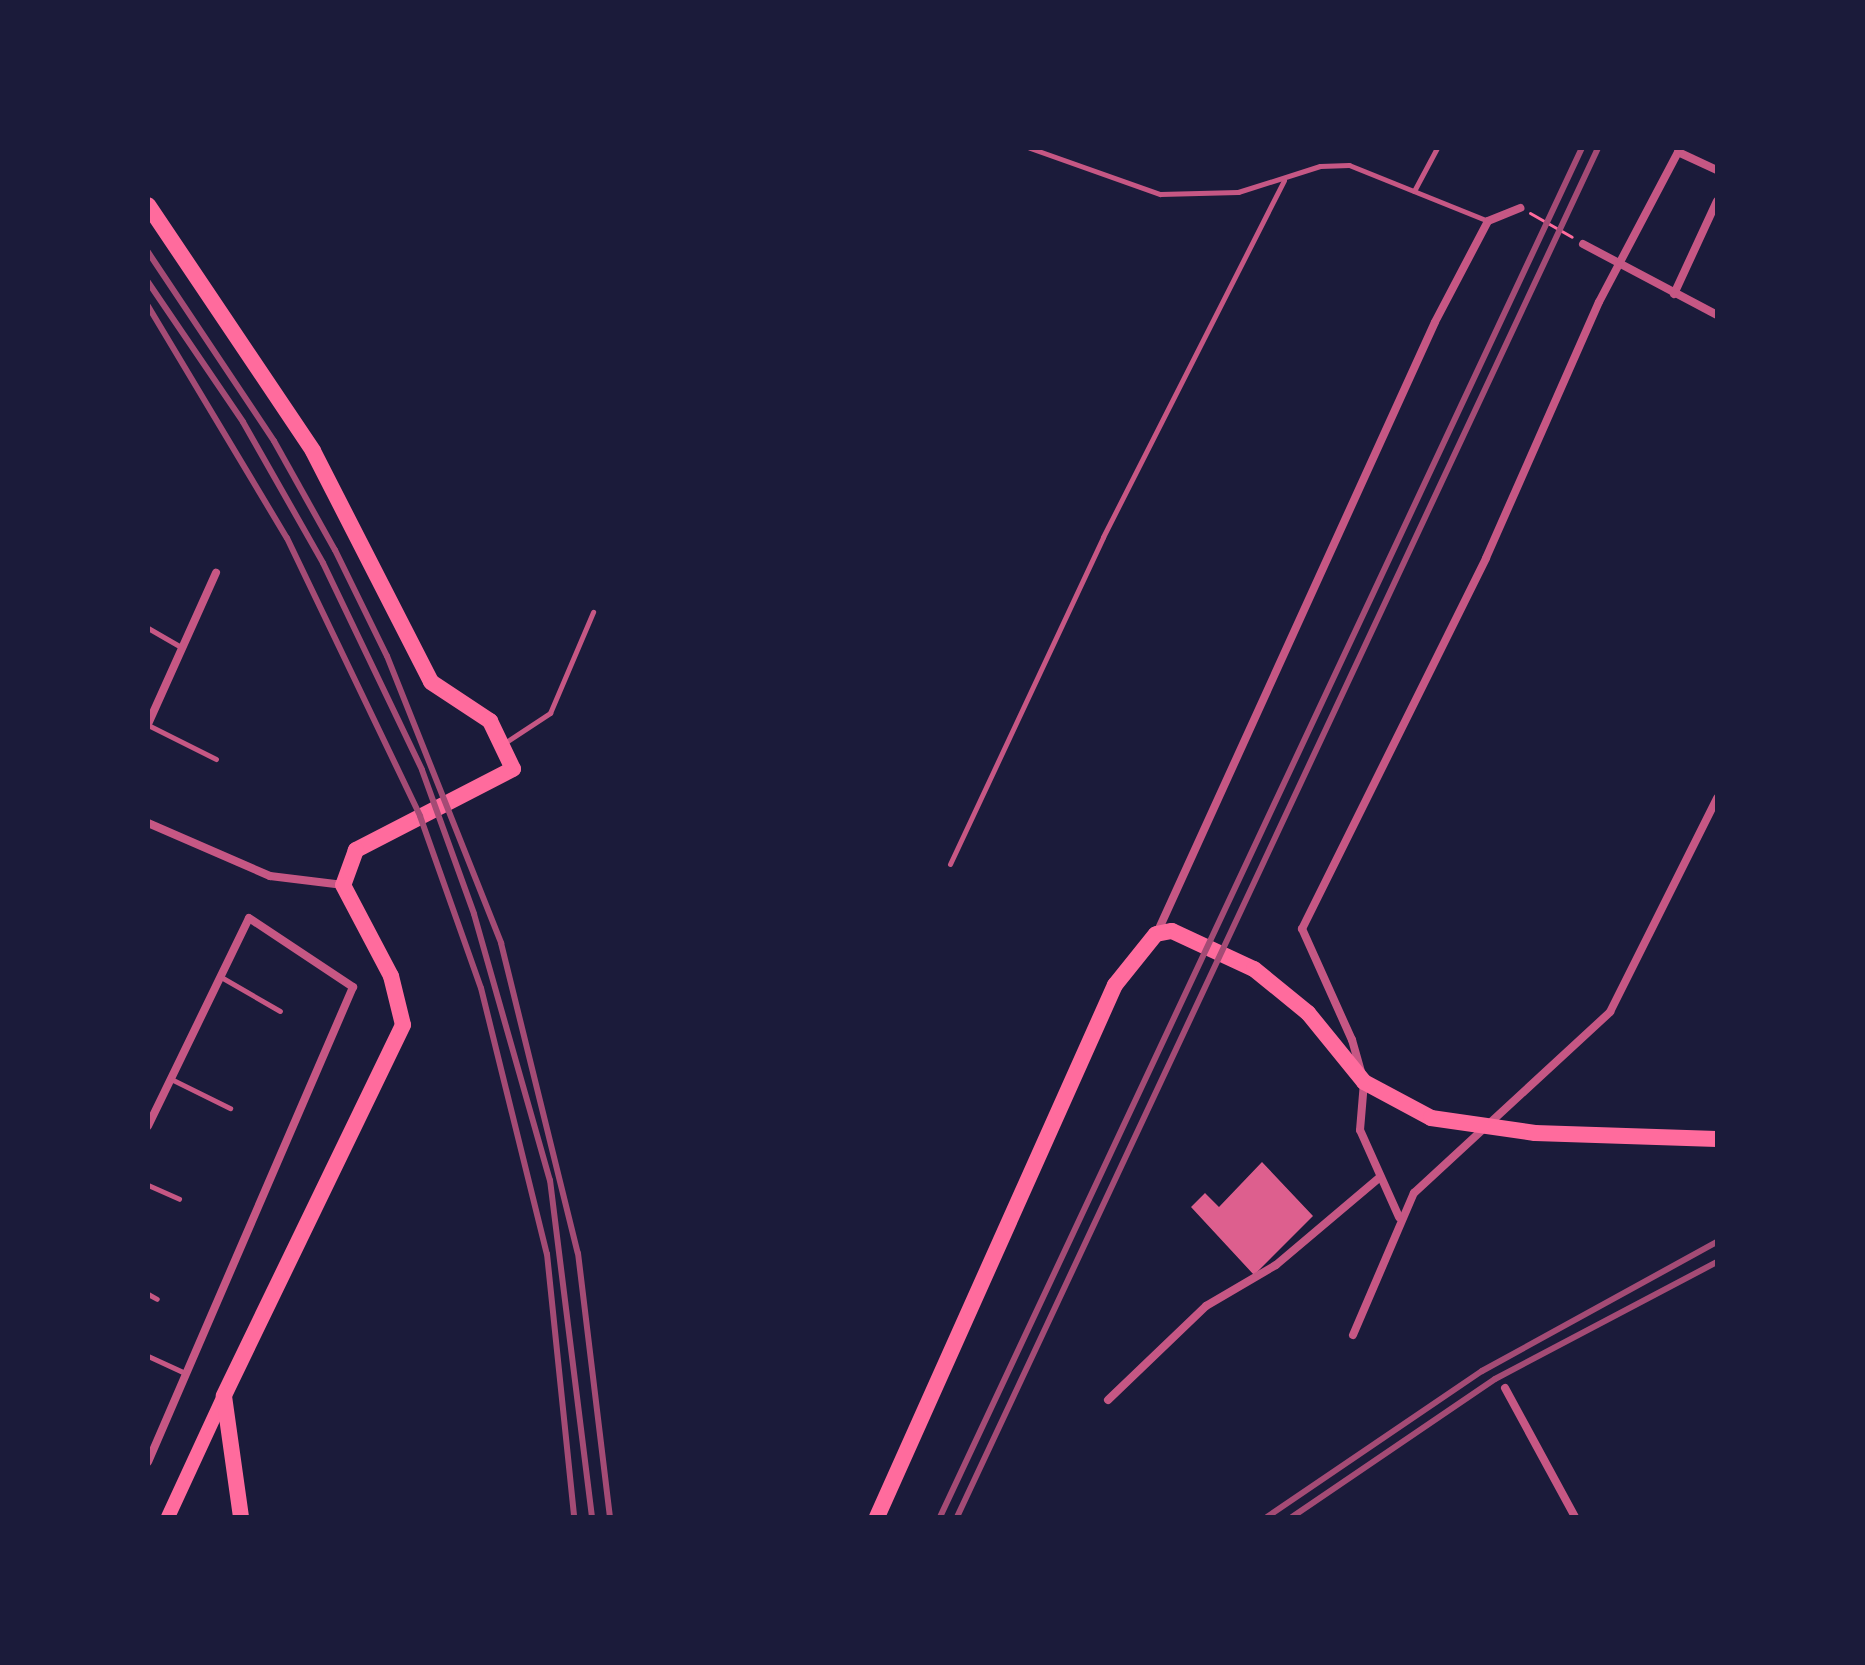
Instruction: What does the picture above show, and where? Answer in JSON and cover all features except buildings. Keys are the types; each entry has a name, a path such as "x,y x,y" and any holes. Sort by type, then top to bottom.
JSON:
{"main road":[{"path":"148,205 321,464 431,682 490,721 513,769 397,832 356,850 343,885 391,976 403,1025 168,1517"},
{"path":"877,1517 1115,985 1164,932 1254,969 1308,1013 1364,1082 1431,1118 1483,1128 1717,1139"},
{"path":"224,1396 236,1464 241,1517"}],"street":[{"path":"1399,1217 1360,1130 1364,1082 1302,929 1486,558 1618,266 1678,152 1717,170"},
{"path":"1674,294 1717,201"},
{"path":"1164,932 1316,570 1488,221 1520,208"},
{"path":"1583,244 1618,266 1717,315"},
{"path":"148,724 216,573"},
{"path":"1353,1335 1399,1217 1423,1182 1610,1012 1717,798"},
{"path":"148,823 270,876 343,885"},
{"path":"148,1126 249,918 353,987 148,1462"},
{"path":"1108,1400 1206,1306 1276,1265 1379,1178"},
{"path":"1505,1388 1575,1517"}],"lane":[{"path":"1030,148 1160,194 1227,193 1284,180 1333,163 1488,221"},
{"path":"1414,191 1437,148"},
{"path":"950,864 1103,537 1284,180"},
{"path":"501,745 550,713 593,612"},
{"path":"148,628 182,648"},
{"path":"148,724 216,759"},
{"path":"221,977 280,1011"},
{"path":"171,1079 230,1108"},
{"path":"148,1185 179,1199"},
{"path":"148,1294 157,1299"},
{"path":"148,1356 185,1373"}],"path":[{"path":"1520,208 1583,244"}],"railway":[{"path":"940,1517 1582,148"},
{"path":"957,1517 1598,148"},
{"path":"148,252 274,441 335,550 387,656 501,943 578,1253 610,1517"},
{"path":"148,282 243,422 323,563 422,770 474,914 550,1180 592,1517"},
{"path":"148,306 287,538 420,816 481,988 547,1254 574,1517"},
{"path":"1267,1517 1482,1371 1717,1242"},
{"path":"1292,1517 1495,1379 1717,1262"}]}
